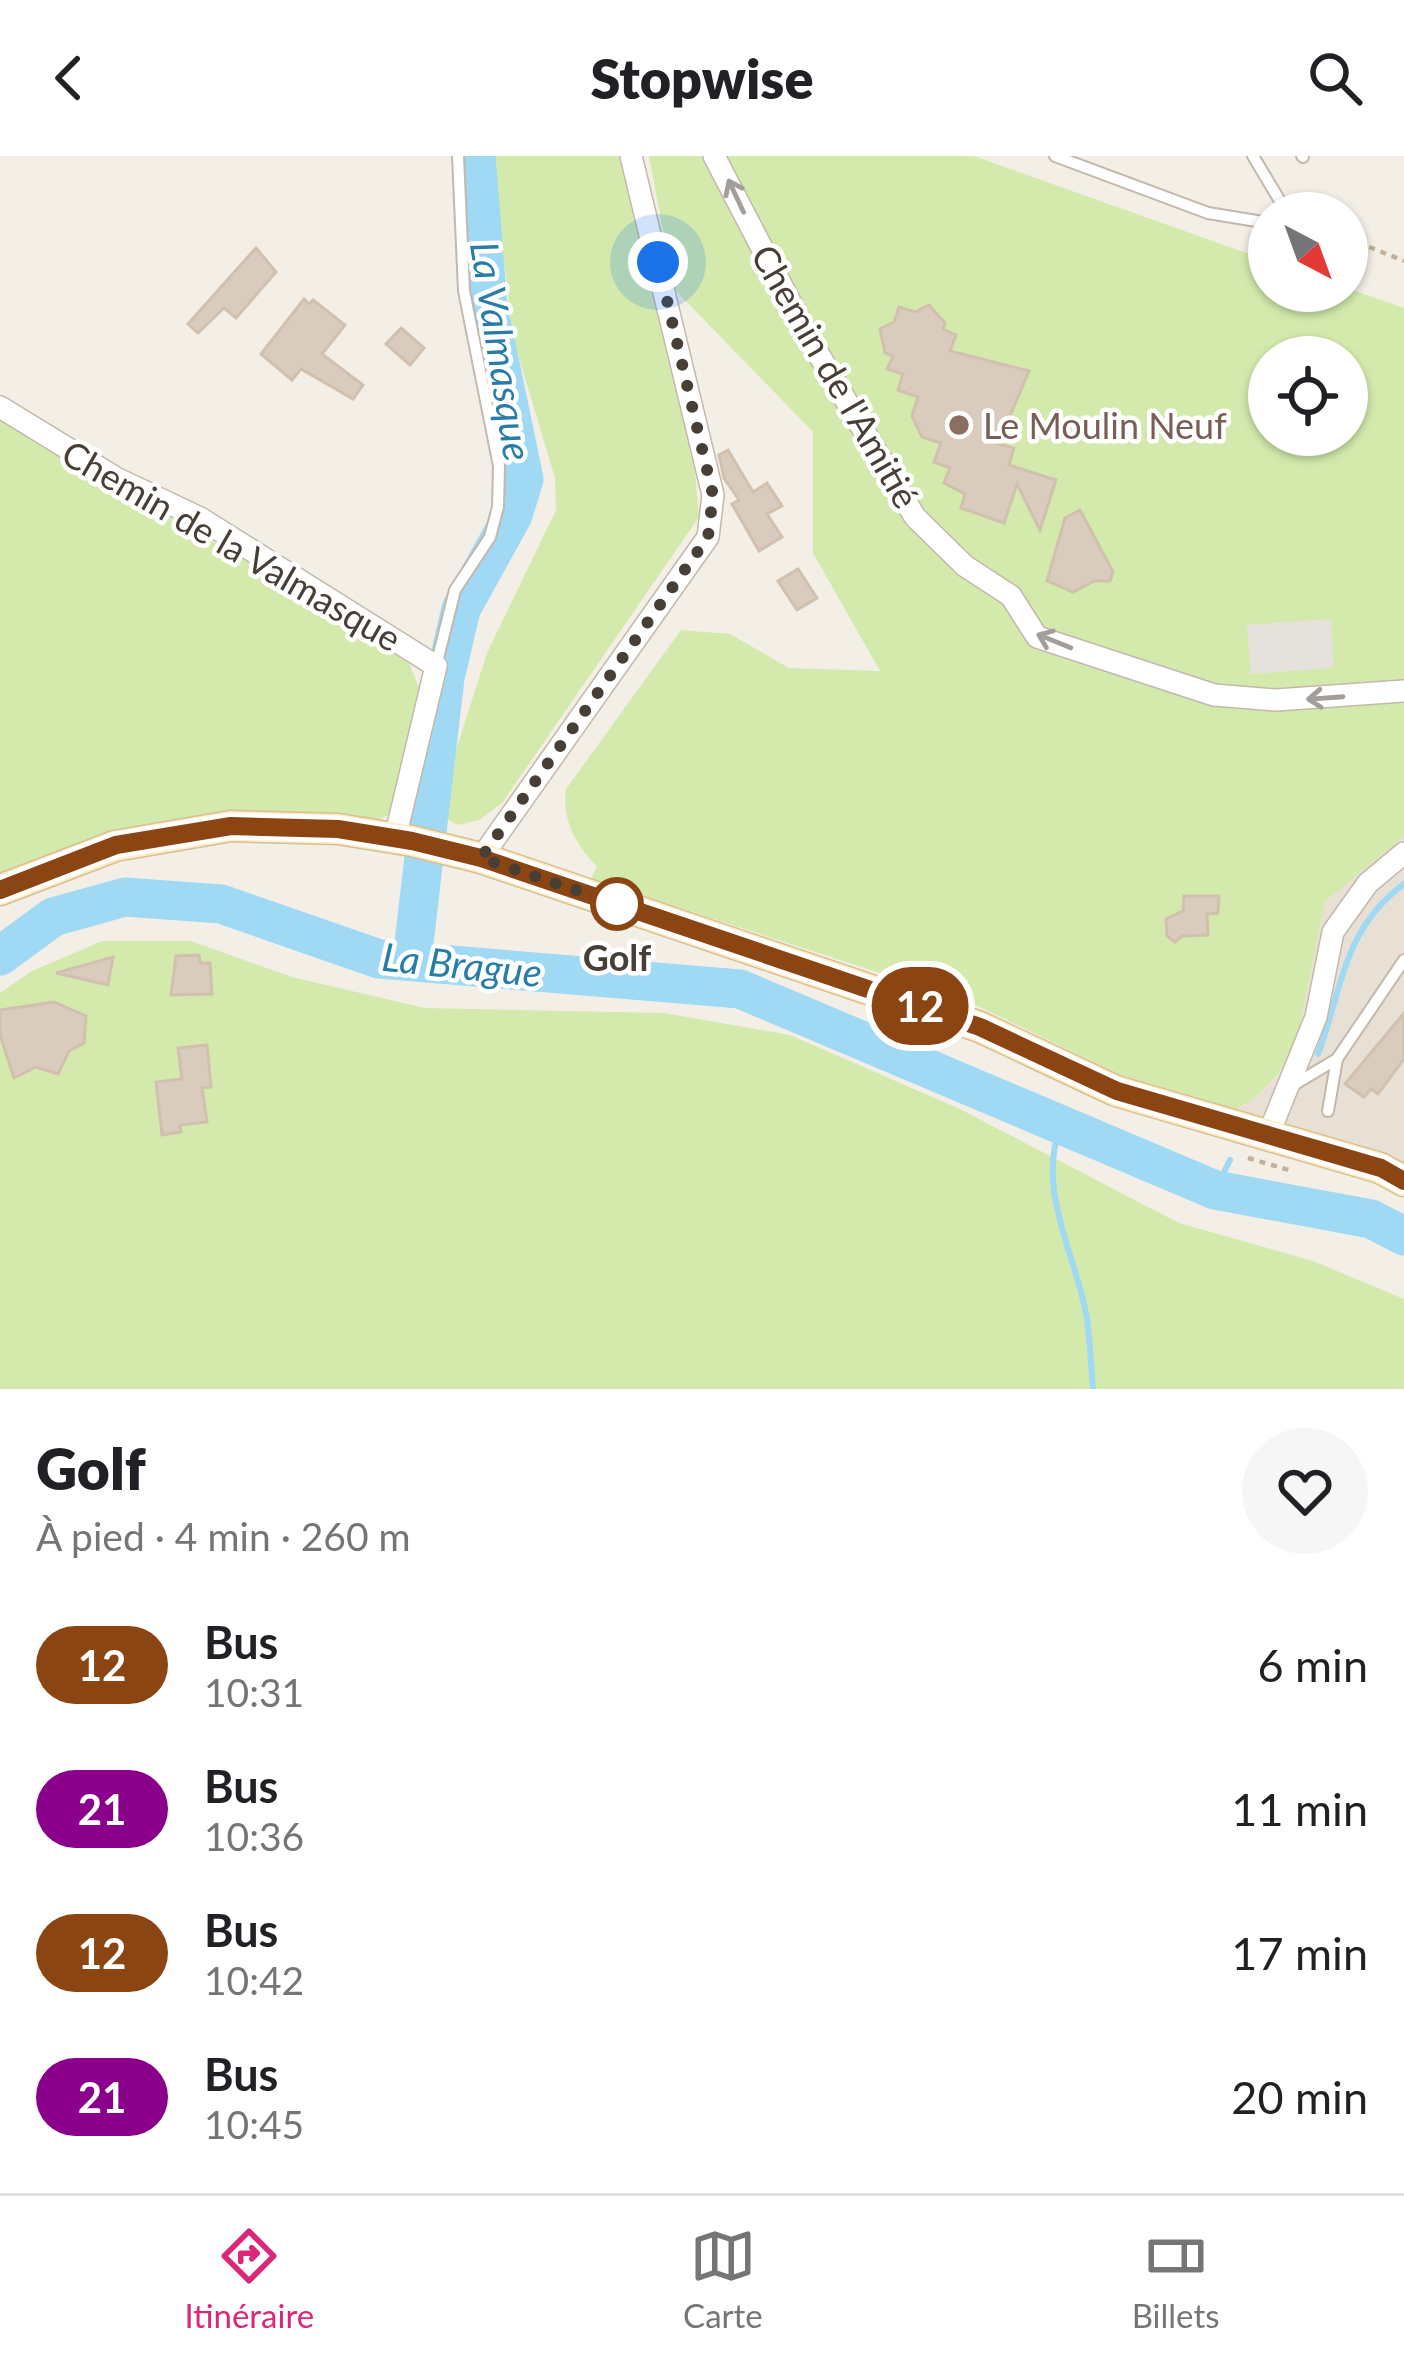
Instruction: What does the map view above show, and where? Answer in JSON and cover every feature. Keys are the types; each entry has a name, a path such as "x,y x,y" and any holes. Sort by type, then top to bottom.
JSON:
{"street":[{"path":"481,858 708,537 713,495 631,156"},
{"name":"Chemin de l'Amitié","path":"714,156 809,338 915,517 965,566 1011,596 1037,637 1214,695 1276,700 1404,691"},
{"name":"Chemin de la Valmasque","path":"0,407 116,478 200,518 436,666 416,842"},
{"path":"0,890 116,845 231,826 318,828 416,842 481,858 980,1027 1117,1091 1381,1168 1404,1181"},
{"path":"1267,1138 1316,1017 1333,932 1368,883 1404,853"}],"lane":[{"path":"436,666 455,590 490,537 498,507 499,466 464,291 458,156"},
{"path":"1054,156 1208,213 1248,220"},
{"path":"1252,156 1274,192"},
{"path":"1291,1087 1337,1058 1404,961"},
{"path":"1328,1112 1337,1058"}],"path":[{"path":"1368,246 1404,260"}],"shaded area":[{"path":"1331,619 1333,668 1251,674 1247,625"},
{"path":"1404,836 1404,1187 1223,1116 1251,1101 1278,1076 1297,1040 1325,902"}],"green space":[{"path":"492,156 623,156 695,472 699,517 502,803 479,820 458,825 441,816 440,800 487,653 556,510 555,478 513,338"},
{"path":"649,156 974,156 1248,254 1248,312 1368,312 1368,295 1404,308 1404,836 1325,902 1297,1040 1278,1075 1251,1101 1223,1116 1146,1087 969,1002 591,879 597,866 572,831 566,789 681,630 730,634 789,668 880,671 813,553 813,432 674,289"},
{"path":"0,418 405,653 422,695 389,815 374,821 277,813 184,821 92,842 0,874"},
{"path":"102,941 191,941 292,977 425,1008 664,1013 790,1035 960,1109 1179,1223 1313,1261 1404,1299 1404,1389 0,1389 0,993 32,971"}],"building":[{"path":"256,248 276,272 236,318 224,308 198,333 188,324"},
{"path":"304,299 309,304 313,300 345,325 322,354 363,385 353,399 301,369 292,380 261,354"},
{"name":"Le Moulin Neuf","path":"929,305 945,323 943,329 956,335 950,351 1029,371 998,444 1014,448 1009,465 1056,480 1040,530 1017,484 1004,523 961,508 965,494 944,483 950,468 934,462 941,443 922,437 912,416 918,397 898,390 903,374 887,369 893,356 885,353 880,329 894,322 899,307 915,312"},
{"path":"401,328 424,348 410,365 386,344"},
{"path":"728,450 753,492 767,483 782,506 767,514 782,537 759,551 732,504 739,500 724,478 719,455"},
{"path":"1080,510 1113,572 1110,581 1094,581 1073,592 1047,581 1065,518"},
{"path":"798,569 817,598 797,610 778,581"},
{"path":"1184,896 1219,896 1218,913 1207,914 1208,935 1182,936 1175,942 1167,936 1166,919 1183,911"},
{"path":"199,955 200,963 210,963 212,994 171,995 176,956"},
{"path":"113,957 108,985 56,973"},
{"path":"54,1002 86,1016 84,1043 69,1051 58,1074 36,1067 14,1078 0,1035 0,1010"},
{"path":"1404,1013 1404,1059 1378,1094 1371,1089 1364,1097 1345,1084"},
{"path":"207,1045 211,1087 202,1088 207,1122 180,1125 181,1132 162,1135 156,1082 182,1079 178,1048"}],"waterway":[{"name":"La Valmasque","path":"412,960 445,678 461,609 513,515 524,479 488,306 476,156"},
{"path":"1318,1054 1357,940 1368,920 1404,884"},
{"name":"La Brague","path":"0,956 53,917 125,897 221,904 379,959 740,989 1215,1190 1371,1219 1404,1236"},
{"path":"1060,1128 1054,1151 1055,1197 1086,1313 1093,1389"},
{"path":"1215,1190 1230,1160"}],"bus line":[{"name":"12","path":"0,890 116,845 231,826 338,829 412,841 481,858 756,950 980,1027 1117,1091 1381,1168 1404,1181"}],"place":[{"name":"Le Moulin Neuf","path":"959,425"},
{"name":"Golf","path":"617,904"}],"route":[{"path":"617,904 481,858 708,537 713,495 658,262"}]}
